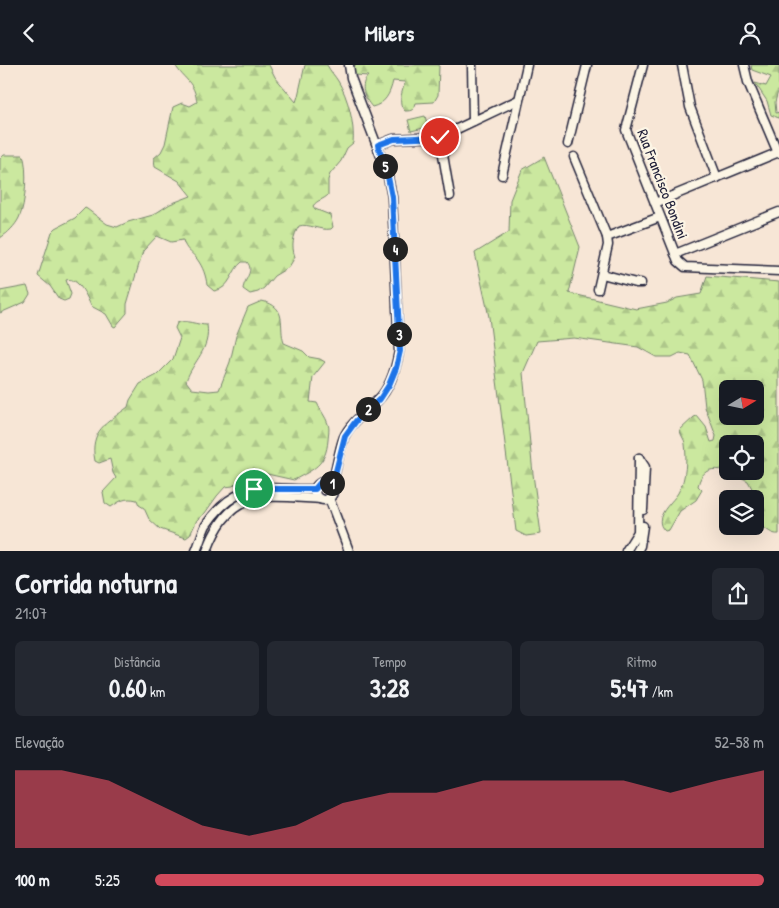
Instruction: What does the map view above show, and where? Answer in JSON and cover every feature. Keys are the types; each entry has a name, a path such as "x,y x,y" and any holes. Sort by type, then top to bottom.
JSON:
{"street":[{"path":"207,551 220,523 230,511 243,502 258,497 272,496 325,499 332,492 331,486 345,436 356,421 380,399 389,385 396,368 400,351 392,197 387,172 351,78 349,65"},
{"path":"472,65 473,121"},
{"path":"502,175 527,65"},
{"path":"568,144 587,65"},
{"name":"Rua Francisco Bondini","path":"643,65 626,130 675,254"},
{"path":"682,65 690,107 717,178"},
{"path":"655,203 778,153 748,82 744,65"},
{"path":"378,145 394,139 440,137 518,100"},
{"path":"440,137 450,196"},
{"path":"574,157 608,245 598,289"},
{"path":"779,212 675,254 681,265 685,267 779,271"},
{"path":"606,237 660,217"},
{"path":"602,274 641,283"},
{"path":"639,458 644,467 643,532 640,546 630,550 638,532 639,458"},
{"path":"331,486 323,482 320,483 315,489 316,495 325,499 349,551"},
{"path":"196,551 207,525 217,511 228,500 242,492 266,487 315,489"}],"green space":[{"path":"175,65 269,65 275,77 296,102 305,65 327,65 342,88 348,103 353,128 353,143 347,148 341,161 330,174 328,195 313,206 315,209 330,215 333,227 331,229 322,229 307,225 299,226 293,241 295,257 289,267 274,276 264,288 250,294 243,289 250,269 247,262 242,262 224,287 214,291 207,285 201,265 187,249 183,240 171,242 157,236 143,251 127,304 127,313 115,327 106,314 91,306 81,288 74,281 66,280 71,294 69,299 64,301 59,299 50,286 38,276 52,232 75,218 85,208 107,224 117,227 153,215 170,204 191,196 179,181 155,167 154,158 161,152 165,144 173,107 182,103 190,106 197,102 194,90"},
{"path":"351,65 439,65 438,95 434,102 416,103 412,110 405,111 401,101 405,82 393,81 386,98 377,106 372,107 367,100 363,87 368,76 355,75"},
{"path":"751,65 779,65 779,88 775,102 776,113 779,112 779,118 771,115 767,101 755,83 766,86 771,77 752,70"},
{"path":"425,116 428,127 411,131 408,120"},
{"path":"4,155 23,155 26,187 19,218 11,229 0,238 0,159"},
{"path":"544,157 580,247 569,293 636,309 701,294 707,276 779,282 779,534 772,533 764,528 764,490 753,490 746,480 764,480 764,435 719,435 719,470 706,472 701,477 698,486 702,490 696,500 680,511 669,530 665,531 661,526 660,520 665,509 677,495 685,475 686,450 680,430 697,416 706,427 711,442 715,441 716,436 705,407 702,380 690,355 680,353 672,357 656,357 638,347 574,338 537,341 523,373 541,534 526,536 516,531 489,317 475,253 509,232 510,200 522,170"},
{"path":"27,286 30,294 25,302 0,313 0,291"},
{"path":"262,301 270,304 279,312 284,343 303,351 309,357 325,362 313,377 310,402 317,403 329,426 327,448 322,461 313,469 294,480 267,474 256,479 238,481 233,486 225,487 205,513 197,520 190,535 186,538 160,529 149,519 144,508 139,505 137,500 126,499 111,507 105,503 103,492 116,478 110,459 99,463 95,461 94,450 97,435 101,428 128,407 140,384 157,375 173,359 180,338 175,328 177,323 207,325 208,333 204,348 186,381 192,389 219,390 230,362 236,336 248,307"}],"route":[{"path":"254,489 266,487 315,489 323,482 331,486 345,436 356,421 380,399 389,385 400,351 399,313 392,197 387,172 378,145 394,139 440,137"}]}
